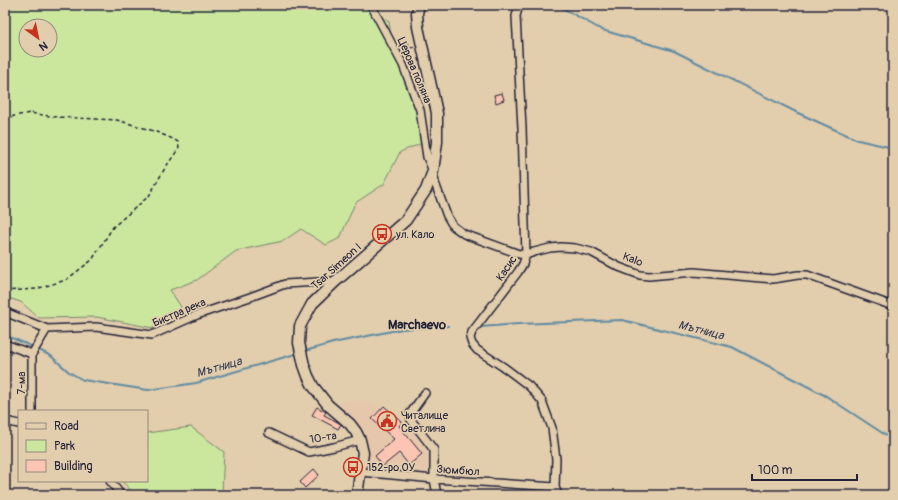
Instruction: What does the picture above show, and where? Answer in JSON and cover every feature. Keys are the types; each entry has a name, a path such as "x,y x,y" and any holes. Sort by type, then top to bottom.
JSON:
{"street":[{"name":"Церова поляна","path":"371,5 403,65 420,110 426,157 433,171"},
{"name":"Tsar Simeon I","path":"357,495 363,453 360,440 350,424 328,406 313,386 308,376 299,343 300,326 312,304 406,220 426,190 433,171 437,142 437,113 418,27 417,13 419,5"},
{"name":"Касис","path":"519,5 516,16 522,128 526,256 518,272 472,332 470,338 472,344 477,350 530,386 542,401 552,428 556,459 554,487"},
{"path":"433,171 435,183 447,216 453,226 464,234 526,256"},
{"name":"Kalo","path":"526,256 534,252 550,248 561,247 580,249 591,252 619,267 640,275 649,276 694,272 773,279 808,275 893,306"},
{"name":"Бистра река","path":"5,312 47,329 96,328 152,335 197,315 285,284 336,281"},
{"path":"5,344 32,354 47,329"},
{"name":"7-ма","path":"32,354 32,410"},
{"path":"425,393 410,414 411,420 434,450 434,479 437,495"},
{"path":"5,421 18,424"},
{"name":"10-та","path":"269,433 308,452 360,440"},
{"name":"Зюмбюл","path":"361,472 434,479 554,487"},
{"path":"111,482 121,495"},
{"path":"554,487 558,495"}],"path":[{"path":"394,47 408,42 409,48 422,44"},
{"path":"5,120 14,116 30,113 56,117 117,120 154,131 173,139 178,142 179,148 165,168 149,196 113,227 92,260 66,280 36,289 5,291"}],"shaded area":[{"path":"361,400 375,404 395,414 422,441 428,461 426,472 367,464 367,444 364,434 352,419 341,410 342,401"}],"green space":[{"path":"5,5 372,5 389,22 394,56 410,85 427,141 400,152 384,184 355,203 340,238 326,245 301,229 283,241 236,251 197,280 170,290 181,307 167,323 153,328 97,317 39,318 21,302 5,297"},
{"path":"191,427 224,452 222,492 135,495 123,482 148,482 148,433"}],"building":[{"path":"502,93 504,100 496,103 494,95"},
{"path":"384,406 402,422 399,426 422,454 409,465 399,453 383,466 375,456 394,439 372,419"},
{"path":"317,407 326,412 324,415 341,424 338,429 312,415"},
{"path":"314,469 319,475 305,488 300,482"}],"waterway":[{"path":"557,5 602,30 674,51 798,113 858,140 893,148"},
{"name":"Мътница","path":"481,327 622,320 732,347 826,396 893,440"},
{"name":"Мътница","path":"305,351 333,343 402,329 448,326"},
{"name":"Мътница","path":"5,335 33,347"},
{"name":"Мътница","path":"37,349 51,356 69,372 83,380 148,390 196,383 299,353"}],"place":[{"name":"ул. Кало","path":"382,234"},
{"name":"Читалище Светлина","path":"387,421"},
{"name":"152-ро ОУ","path":"353,467"}],"district":[{"name":"Marchaevo","path":"417,324"}]}
